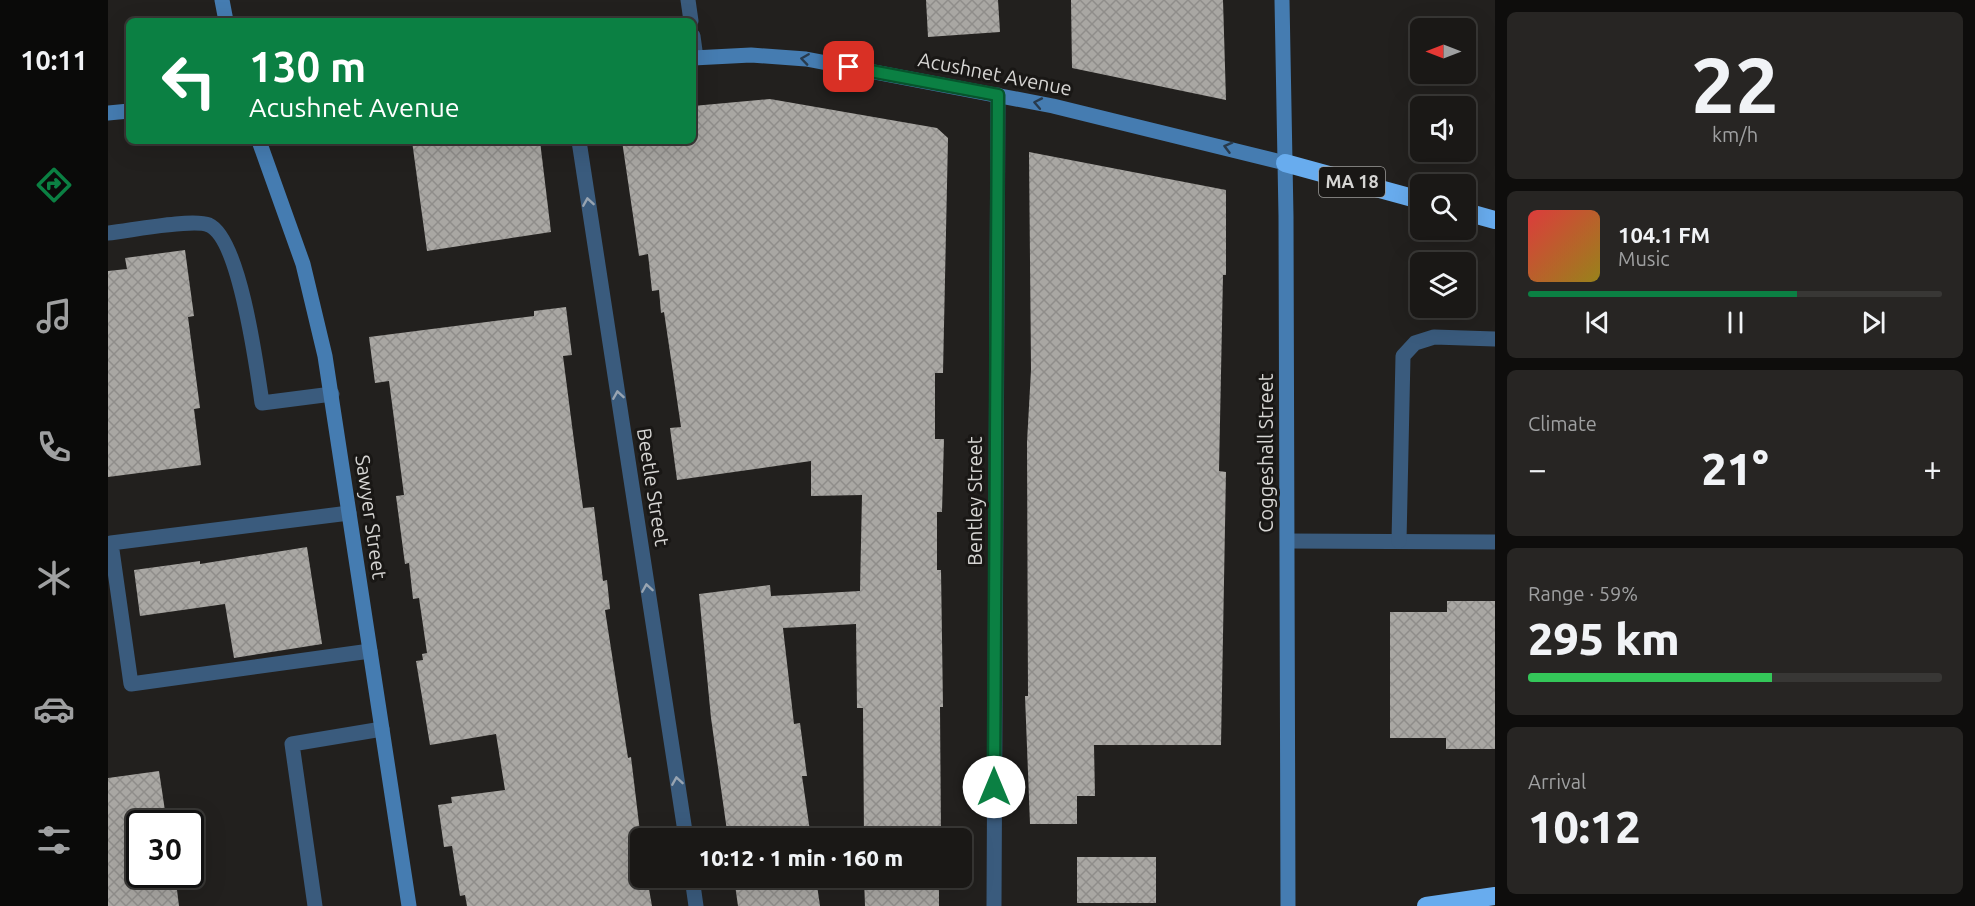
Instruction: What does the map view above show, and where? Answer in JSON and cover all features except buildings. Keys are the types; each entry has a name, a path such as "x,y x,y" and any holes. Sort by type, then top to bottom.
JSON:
{"highway":[{"name":"MA 18","path":"1285,163 1410,197"},
{"path":"1476,215 1495,220"},
{"path":"1426,906 1495,896"}],"main road":[{"path":"222,0 225,18"},
{"name":"Coggeshall Street","path":"1282,0 1288,541 1288,906"},
{"name":"Acushnet Avenue","path":"696,58 751,54 806,59 998,95 1191,138 1285,163"},
{"path":"108,113 126,111"},
{"name":"Sawyer Street","path":"261,144 303,264 332,394 409,906"}],"street":[{"path":"688,0 691,18"},
{"name":"Bentley Street","path":"994,906 998,95"},
{"name":"Beetle Street","path":"579,144 684,828"},
{"path":"108,233 189,223 209,225 221,237 243,296 252,332 262,403 332,394"},
{"path":"1399,542 1402,356 1415,343 1434,337 1495,339"},
{"path":"349,513 111,543 131,684 370,651"},
{"path":"1288,541 1495,542"},
{"path":"315,906 292,744 382,729"},
{"path":"693,888 696,906"}],"route":[{"path":"849,67 998,95 994,787"}]}
